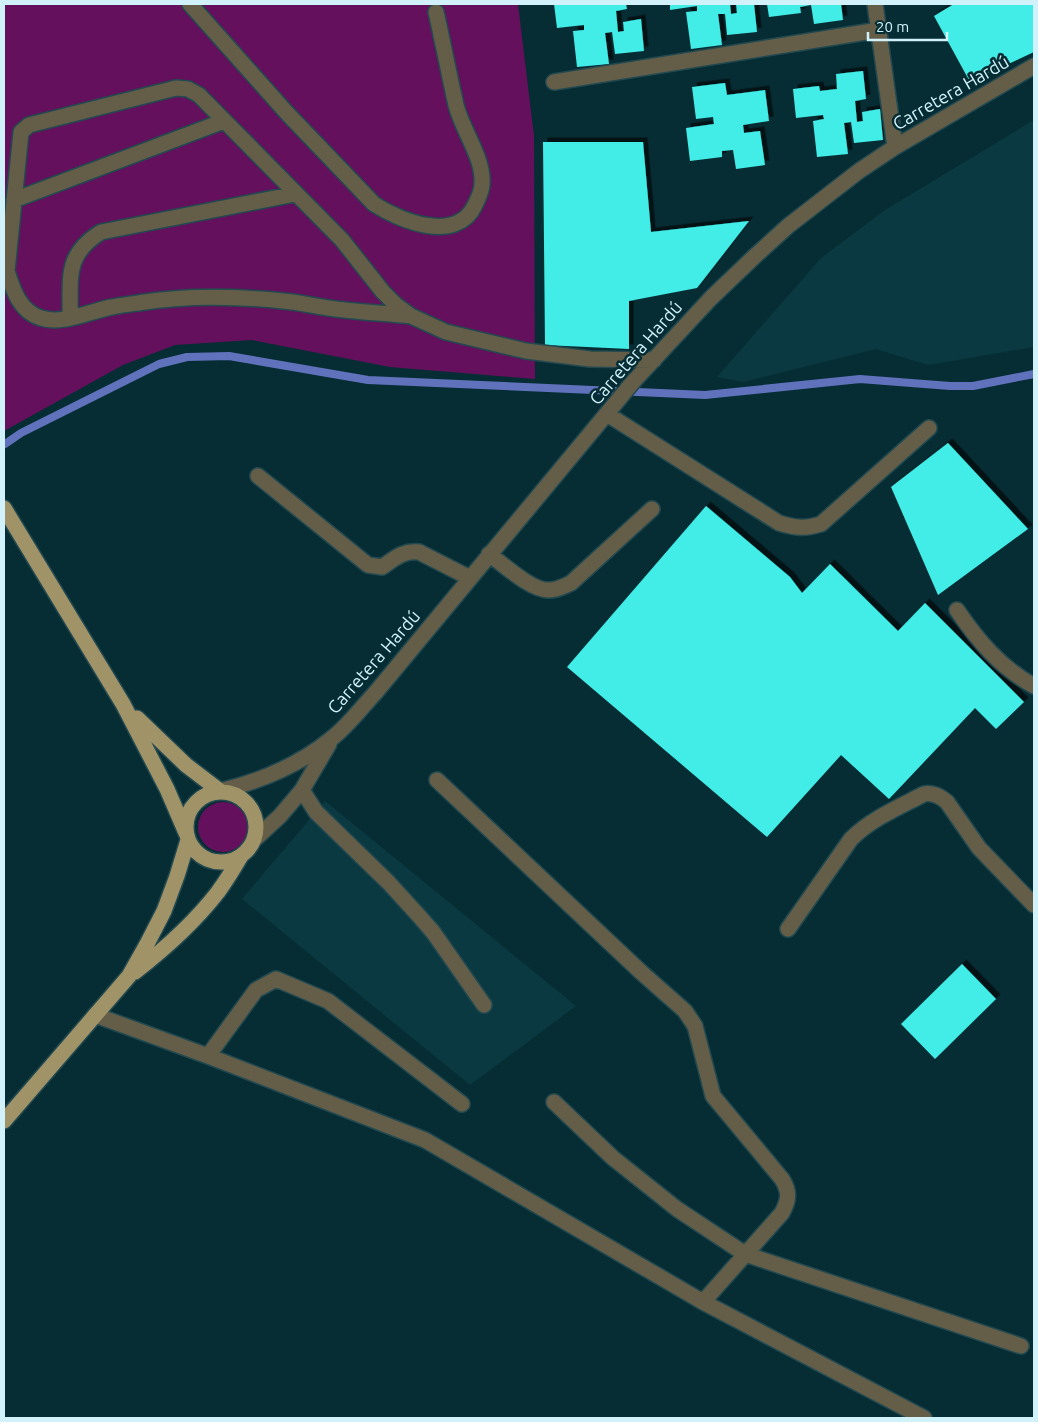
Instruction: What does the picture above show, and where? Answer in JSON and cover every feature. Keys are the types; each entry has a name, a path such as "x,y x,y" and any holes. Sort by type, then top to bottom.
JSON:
{"main road":[{"path":"4,508 123,704 146,746 187,837 195,851 217,862 230,861 241,856 254,840 255,817 250,807 242,799 232,793 220,791 198,800 190,810 186,821 187,837 178,876 148,944 129,976"},
{"path":"123,704 186,765 220,791"},
{"path":"4,1120 129,976 162,951 192,923 219,891 241,856"}],"street":[{"path":"190,4 286,112 374,204 390,214 407,221 441,226 465,220 473,209 482,185 481,170 456,105 436,12"},
{"path":"875,4 895,147"},
{"path":"554,82 879,30"},
{"name":"Carretera Hardú","path":"220,791 245,785 284,770 313,753 332,738 376,692 633,382 711,298 754,256 834,190 895,147 1034,66"},
{"path":"412,316 328,308 285,301 242,297 198,296 138,303 53,320 40,318 24,307 12,288 7,271 21,132 29,124 176,88 188,89 199,95 342,240 383,292 396,305 412,316 446,332 526,351 590,359 654,360"},
{"path":"14,200 224,121"},
{"path":"70,317 71,269 77,254 88,241 101,232 296,194"},
{"path":"611,409 780,522 793,528 807,528 821,524 930,428"},
{"path":"258,476 368,565 382,567 402,553 410,551 419,552 470,578"},
{"path":"489,554 536,588 548,590 561,588 572,583 652,509"},
{"path":"956,610 975,637 997,660 1034,686"},
{"name":"Carretera Hardú","path":"254,840 280,816 302,790 332,738"},
{"path":"437,780 642,973 685,1011 695,1026 713,1096 787,1187 789,1195 782,1213 703,1302"},
{"path":"302,790 316,812 389,883 433,932 484,1005"},
{"path":"788,929 851,839 859,831 869,823 929,793 942,798 946,802 979,848 1034,905"},
{"path":"208,1056 256,990 276,979 328,1001 462,1104"},
{"path":"95,1014 425,1140 703,1302 924,1418"},
{"path":"554,1102 613,1158 670,1203 745,1254 1021,1346"}],"shaded area":[{"path":"4,4 518,4 534,136 535,379 390,367 252,340 175,345 123,365 4,431"},
{"path":"1034,120 1034,347 928,365 876,349 743,382 717,377 821,258 885,210"},
{"path":"325,801 576,1006 470,1085 242,899"},
{"path":"223,802 233,804 241,809 246,817 248,827 246,837 241,845 233,850 223,852 213,850 205,845 200,837 198,827 200,817 205,809 213,804"}],"building":[{"path":"554,4 626,4 627,9 616,11 618,32 624,31 623,22 641,19 644,51 615,54 612,32 605,33 609,64 577,67 573,31 584,30 584,25 557,28"},
{"path":"670,4 730,4 731,14 737,13 736,4 754,4 757,32 727,35 725,14 718,14 722,45 691,49 686,12 697,11 697,6 670,10"},
{"path":"767,4 841,4 843,20 814,24 811,5 800,7 801,13 769,17"},
{"path":"954,4 1034,4 1034,52 970,82 934,16"},
{"path":"863,71 866,99 855,101 857,122 863,121 862,112 880,109 883,140 854,143 851,122 844,123 848,154 817,157 813,121 824,119 823,115 796,118 793,89 819,86 820,91 837,89 836,74"},
{"path":"725,83 727,95 765,90 769,121 743,125 744,133 760,131 765,165 736,169 733,150 722,151 722,157 690,161 686,128 714,124 713,117 696,119 692,87"},
{"path":"543,142 643,142 651,232 749,221 697,288 629,301 629,349 545,345"},
{"path":"948,443 1028,529 938,595 891,487"},
{"path":"706,506 790,577 802,593 830,564 898,631 925,603 1024,702 996,729 975,708 889,799 841,755 767,837 567,667"},
{"path":"962,964 996,999 935,1059 901,1024"}],"waterway":[{"path":"5,444 21,433 159,364 187,357 229,356 368,380 705,395 860,379 973,386 1034,374"}]}
